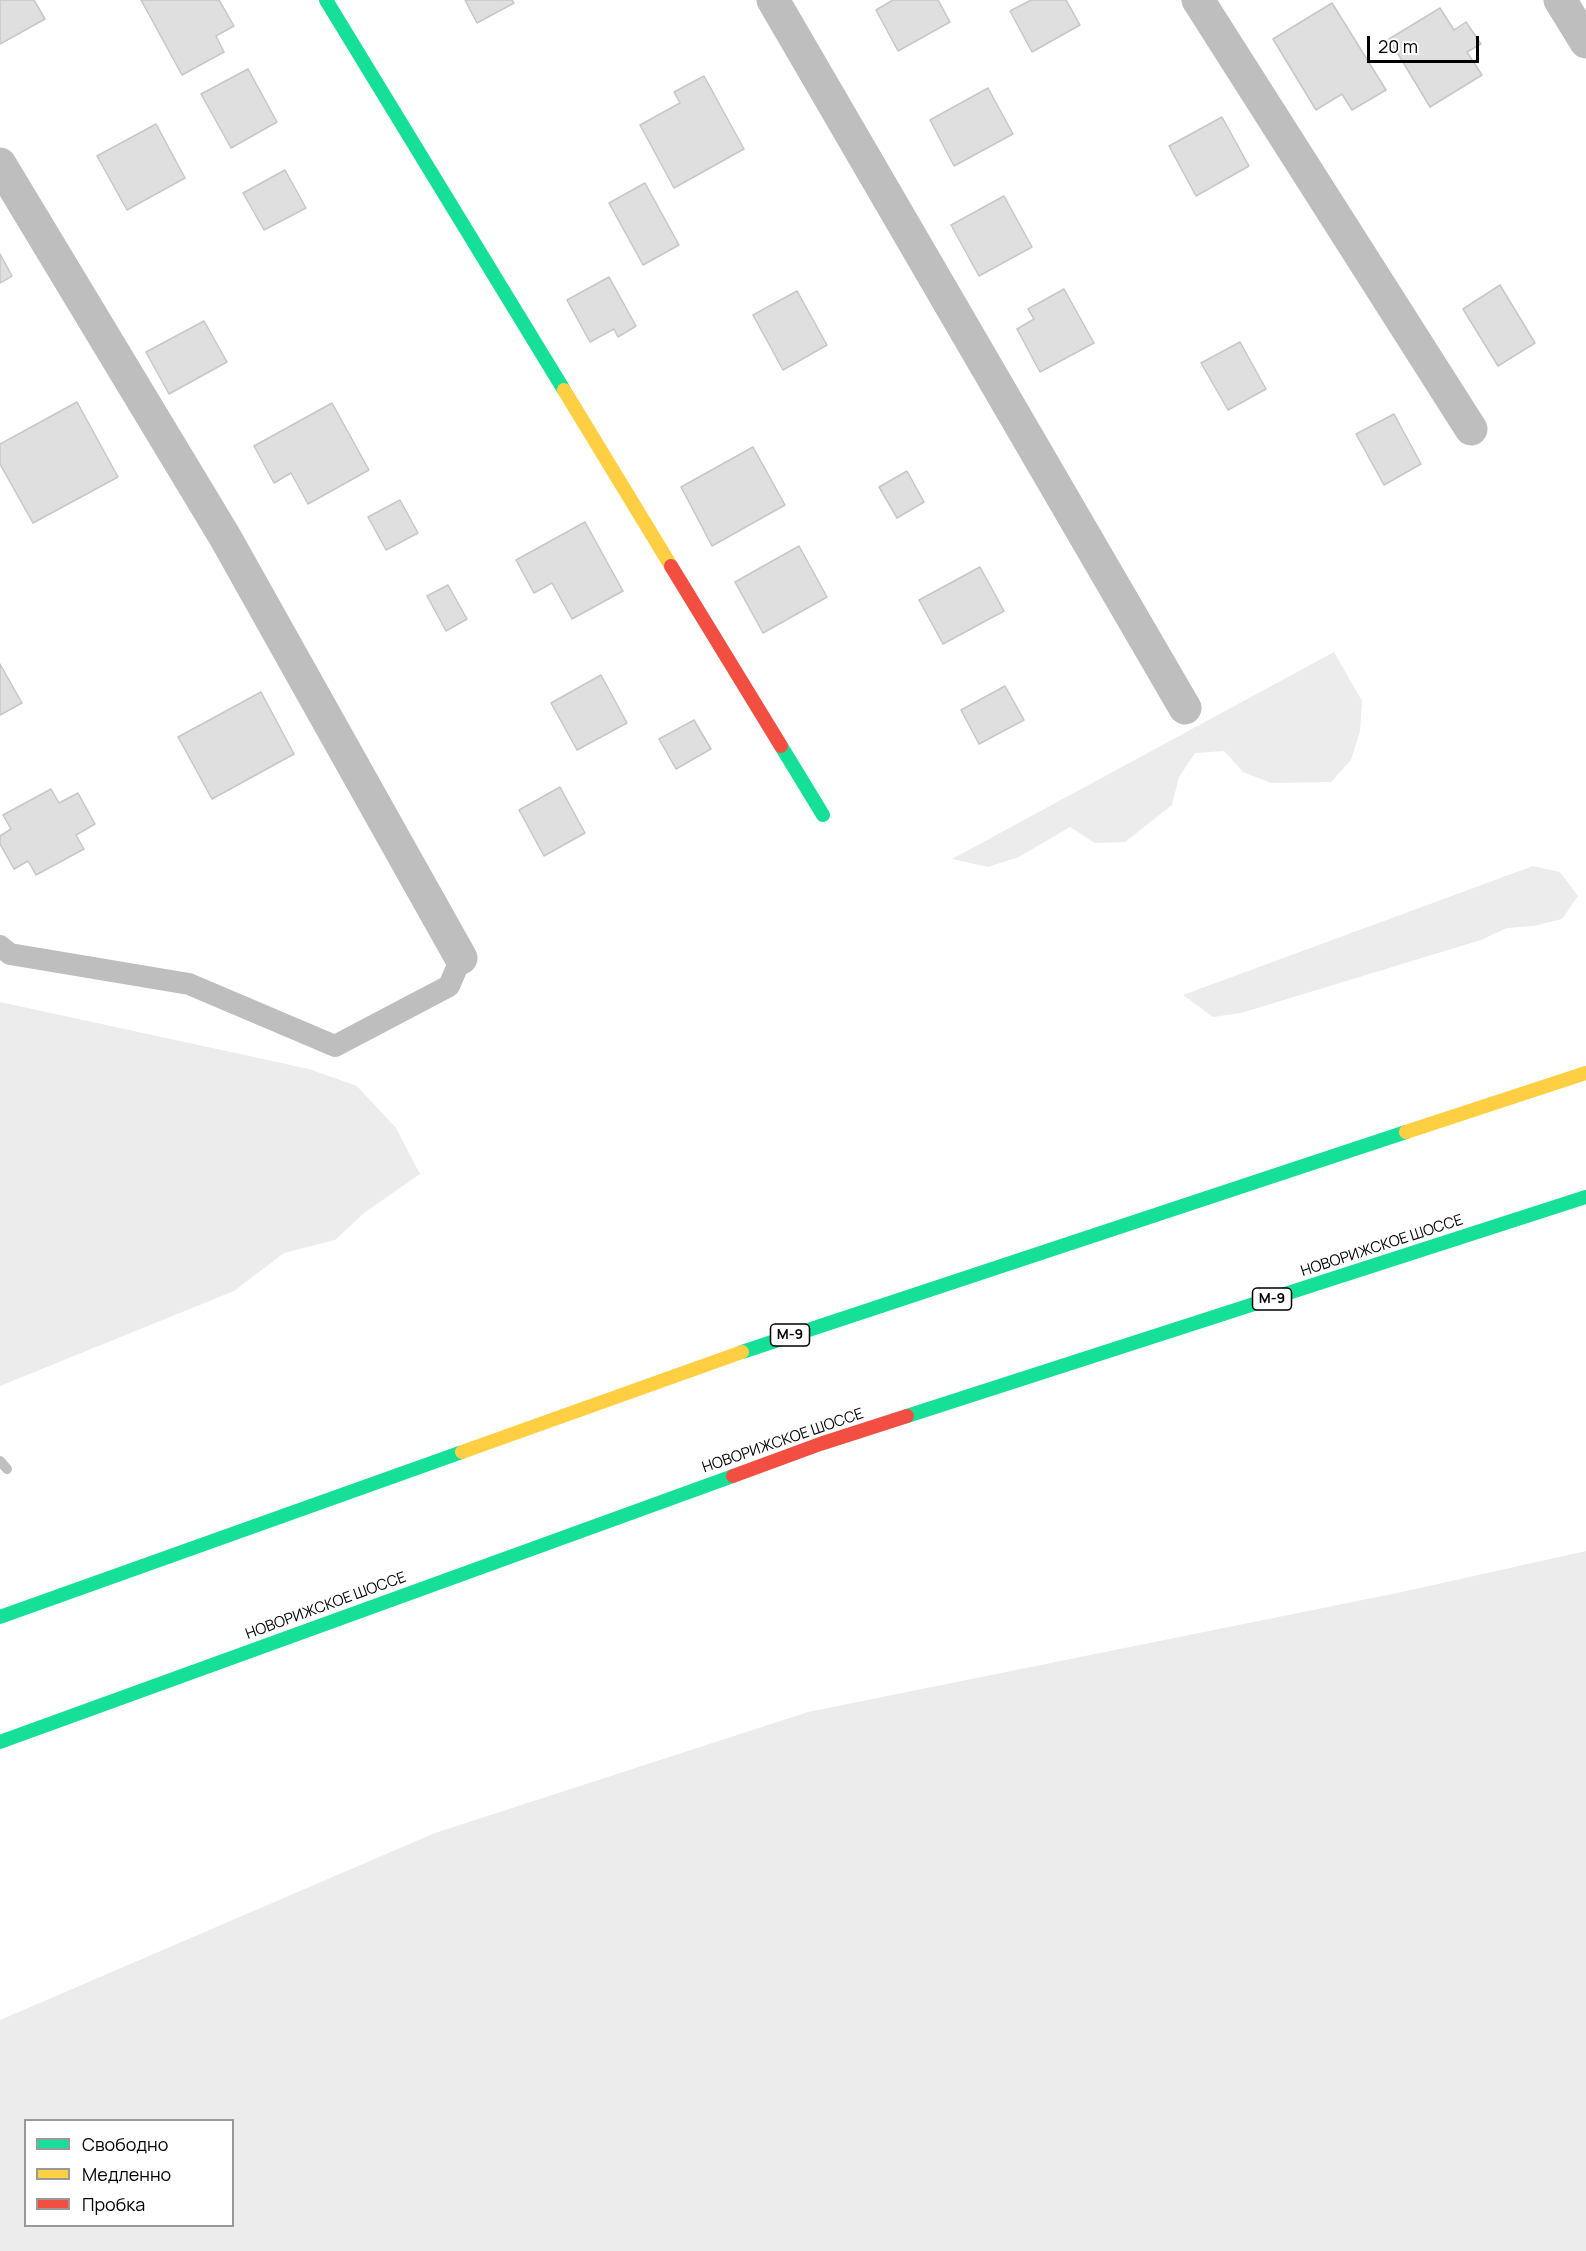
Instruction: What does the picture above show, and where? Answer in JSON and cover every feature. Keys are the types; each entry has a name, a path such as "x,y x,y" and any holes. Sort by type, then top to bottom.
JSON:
{"main road":[{"path":"326,0 824,815"},
{"name":"М-9","path":"0,1617 781,1338 1586,1073"},
{"name":"НОВОРИЖСКОЕ ШОССЕ","path":"0,1742 820,1444 1586,1197"}],"street":[{"path":"773,0 1185,708"},
{"path":"1198,0 1471,429"},
{"path":"1560,0 1586,42"},
{"path":"0,165 225,537 460,958"}],"lane":[{"path":"0,946 10,954 189,984 335,1046 449,986 460,958"}],"shaded area":[{"path":"1334,652 1362,701 1360,731 1351,760 1331,782 1271,783 1243,772 1224,751 1195,753 1179,777 1172,805 1125,842 1095,843 1070,827 1019,857 988,867 952,859"},
{"path":"1533,866 1560,872 1578,896 1562,919 1534,926 1507,928 1481,940 1241,1013 1213,1017 1183,995"},
{"path":"0,1002 309,1069 357,1086 396,1128 420,1174 364,1213 335,1240 284,1253 234,1291 0,1386"},
{"path":"1586,1551 1586,2251 0,2251 0,2020 435,1833 808,1712 1402,1592"}],"building":[{"path":"0,0 34,0 45,19 0,44"},
{"path":"141,0 219,0 234,26 216,36 224,52 182,75"},
{"path":"465,0 512,0 514,3 477,23"},
{"path":"893,0 938,0 950,22 898,51 876,10"},
{"path":"1031,0 1066,0 1080,25 1032,52 1010,11"},
{"path":"1332,3 1386,90 1352,110 1342,94 1316,110 1273,39"},
{"path":"1440,8 1454,30 1466,22 1481,44 1467,52 1482,75 1430,107 1389,39"},
{"path":"248,69 277,122 231,148 201,94"},
{"path":"704,76 744,149 674,188 640,125 680,103 674,92"},
{"path":"988,88 1013,134 954,166 930,120"},
{"path":"1222,117 1249,166 1196,196 1169,146"},
{"path":"156,124 185,178 127,210 97,156"},
{"path":"285,170 306,208 264,230 243,193"},
{"path":"645,183 679,245 643,265 609,203"},
{"path":"1004,196 1032,247 979,276 951,225"},
{"path":"0,254 12,276 0,283"},
{"path":"609,277 636,326 618,337 614,329 590,342 567,300"},
{"path":"1500,285 1535,343 1498,366 1463,309"},
{"path":"1064,289 1094,343 1040,372 1017,329 1034,319 1028,309"},
{"path":"797,291 827,345 783,370 753,315"},
{"path":"204,321 227,362 169,394 146,352"},
{"path":"1240,342 1266,389 1228,410 1201,363"},
{"path":"77,402 118,477 33,523 0,464 0,444"},
{"path":"332,403 369,470 308,504 291,473 274,483 254,446"},
{"path":"1394,414 1421,464 1384,485 1356,434"},
{"path":"753,447 785,505 712,546 681,487"},
{"path":"907,471 924,502 897,518 879,487"},
{"path":"400,500 418,533 386,550 368,517"},
{"path":"585,522 623,591 572,619 552,583 534,593 516,560"},
{"path":"799,546 827,597 763,633 735,582"},
{"path":"980,567 1004,611 943,644 919,600"},
{"path":"448,585 467,619 446,631 427,596"},
{"path":"0,664 22,703 0,715"},
{"path":"601,675 627,723 577,750 551,703"},
{"path":"1005,686 1024,720 979,744 961,710"},
{"path":"261,692 294,754 212,799 178,737"},
{"path":"694,720 711,749 676,769 659,739"},
{"path":"560,787 585,833 544,856 519,810"},
{"path":"51,789 59,803 78,793 95,824 76,835 84,849 36,875 28,861 14,869 0,844 0,836 11,829 3,815"}],"waterway":[{"path":"0,1461 7,1469"}],"traffic: fast":[{"path":"326,0 564,390"},
{"path":"781,746 823,815"},
{"path":"742,1352 1406,1132"},
{"path":"907,1416 1586,1197"},
{"path":"0,1617 462,1452"},
{"path":"0,1742 733,1476"}],"traffic: slow":[{"path":"564,390 671,566"},
{"path":"1406,1132 1586,1073"},
{"path":"462,1452 742,1352"}],"traffic: jam":[{"path":"671,566 781,746"},
{"path":"733,1476 820,1444 907,1416"}]}
